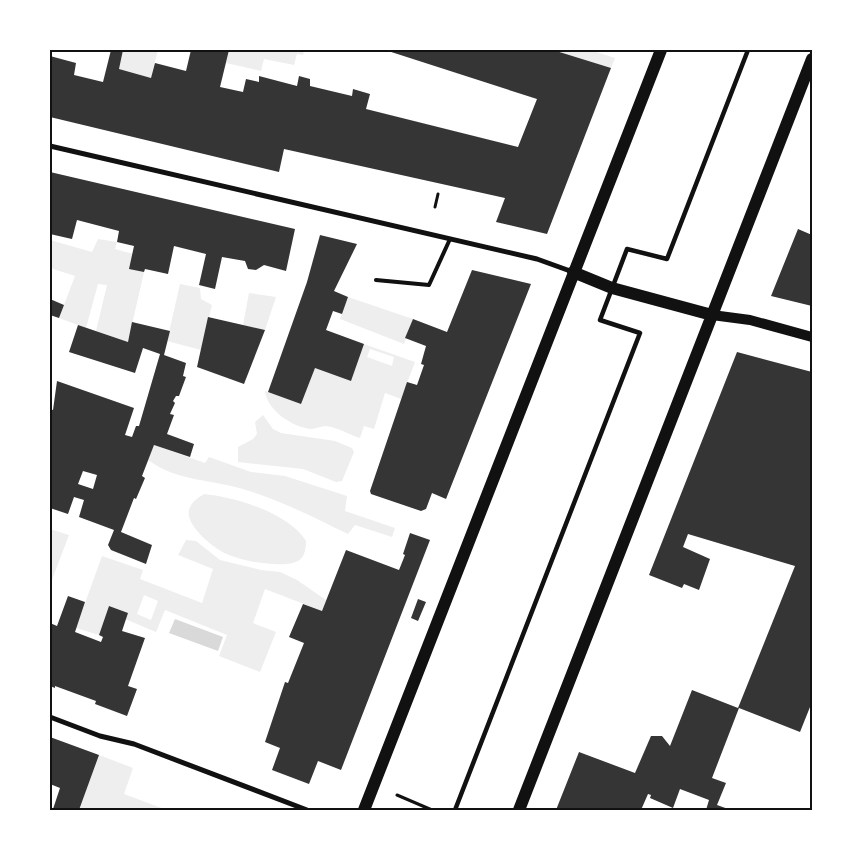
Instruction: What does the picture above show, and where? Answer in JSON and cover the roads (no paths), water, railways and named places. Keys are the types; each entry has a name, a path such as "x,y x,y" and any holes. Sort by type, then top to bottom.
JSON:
{"main road":[{"path":"364,810 661,50"},
{"path":"519,810 812,59"},
{"path":"573,272 612,288 712,315 750,320 812,337"}],"street":[{"path":"456,810 640,333 600,320 612,288 627,249 667,259 748,50"},
{"path":"50,146 537,258 573,272"},
{"path":"50,717 100,736 134,744 307,810"}],"lane":[{"path":"376,280 430,285 450,239"}]}
